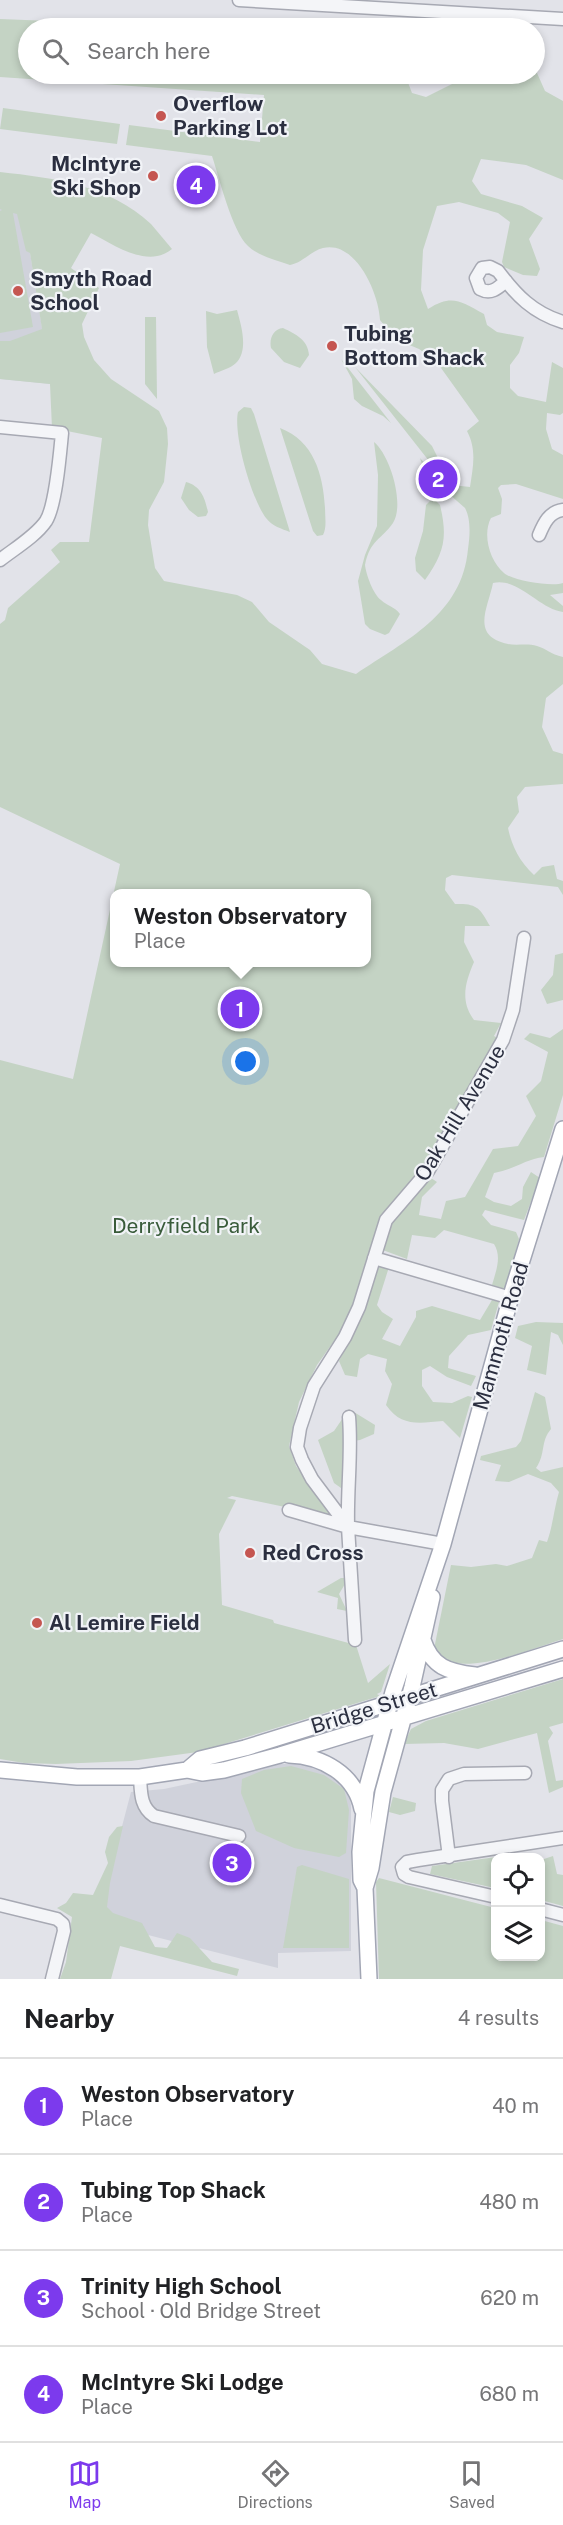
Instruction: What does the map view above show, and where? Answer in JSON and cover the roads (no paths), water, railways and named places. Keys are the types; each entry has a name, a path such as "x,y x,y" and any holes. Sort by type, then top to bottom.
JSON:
{"main road":[{"name":"Mammoth Road","path":"369,1979 365,1888 371,1868 378,1814 423,1640 443,1544 511,1298 563,1129"},
{"name":"Mammoth Road","path":"365,1888 361,1880 360,1861 363,1810 390,1703 420,1605 443,1544"},
{"path":"423,1640 431,1659 438,1664 452,1671 481,1676"},
{"name":"Bridge Street","path":"187,1770 200,1759 245,1748 563,1649"},
{"name":"Bridge Street","path":"0,1770 77,1777 140,1777 187,1770 202,1773 224,1770 563,1669"},
{"path":"390,1703 403,1718"},
{"path":"280,1755 309,1757 327,1763 344,1776 356,1790 363,1810"}],"street":[{"path":"239,0 563,19"},
{"path":"506,281 533,309 563,322"},
{"path":"0,427 62,433 48,516 43,525 0,560"},
{"path":"539,535 549,517 563,510"},
{"name":"Oak Hill Avenue","path":"348,1527 312,1479 302,1460 297,1440 304,1411 314,1386 345,1337 359,1306 386,1220 428,1171 503,1040 513,1010 524,938"},
{"path":"374,1258 511,1298"},
{"path":"349,1417 351,1447 347,1497 355,1640"},
{"path":"289,1510 348,1527 443,1544"},
{"path":"449,1857 442,1801 442,1790 449,1779 464,1774 525,1773"},
{"path":"140,1777 141,1797 147,1812 154,1816 239,1836"},
{"path":"491,1896 404,1874 402,1867 407,1862 563,1838"},
{"path":"0,1905 57,1919 63,1924 64,1931 52,1979"},
{"path":"545,1910 563,1915"}],"place":[{"name":"Overflow Parking Lot","path":"161,116"},
{"name":"McIntyre Ski Shop","path":"153,176"},
{"name":"McIntyre Ski Lodge","path":"196,185"},
{"name":"Smyth Road School","path":"18,291"},
{"name":"Tubing Bottom Shack","path":"332,346"},
{"name":"Tubing Top Shack","path":"438,479"},
{"name":"Weston Observatory","path":"240,1009"},
{"name":"Red Cross","path":"250,1553"},
{"name":"Al Lemire Field","path":"37,1623"},
{"name":"Trinity High School","path":"232,1863"}],"park label":[{"name":"Derryfield Park","path":"186,1226"}]}
